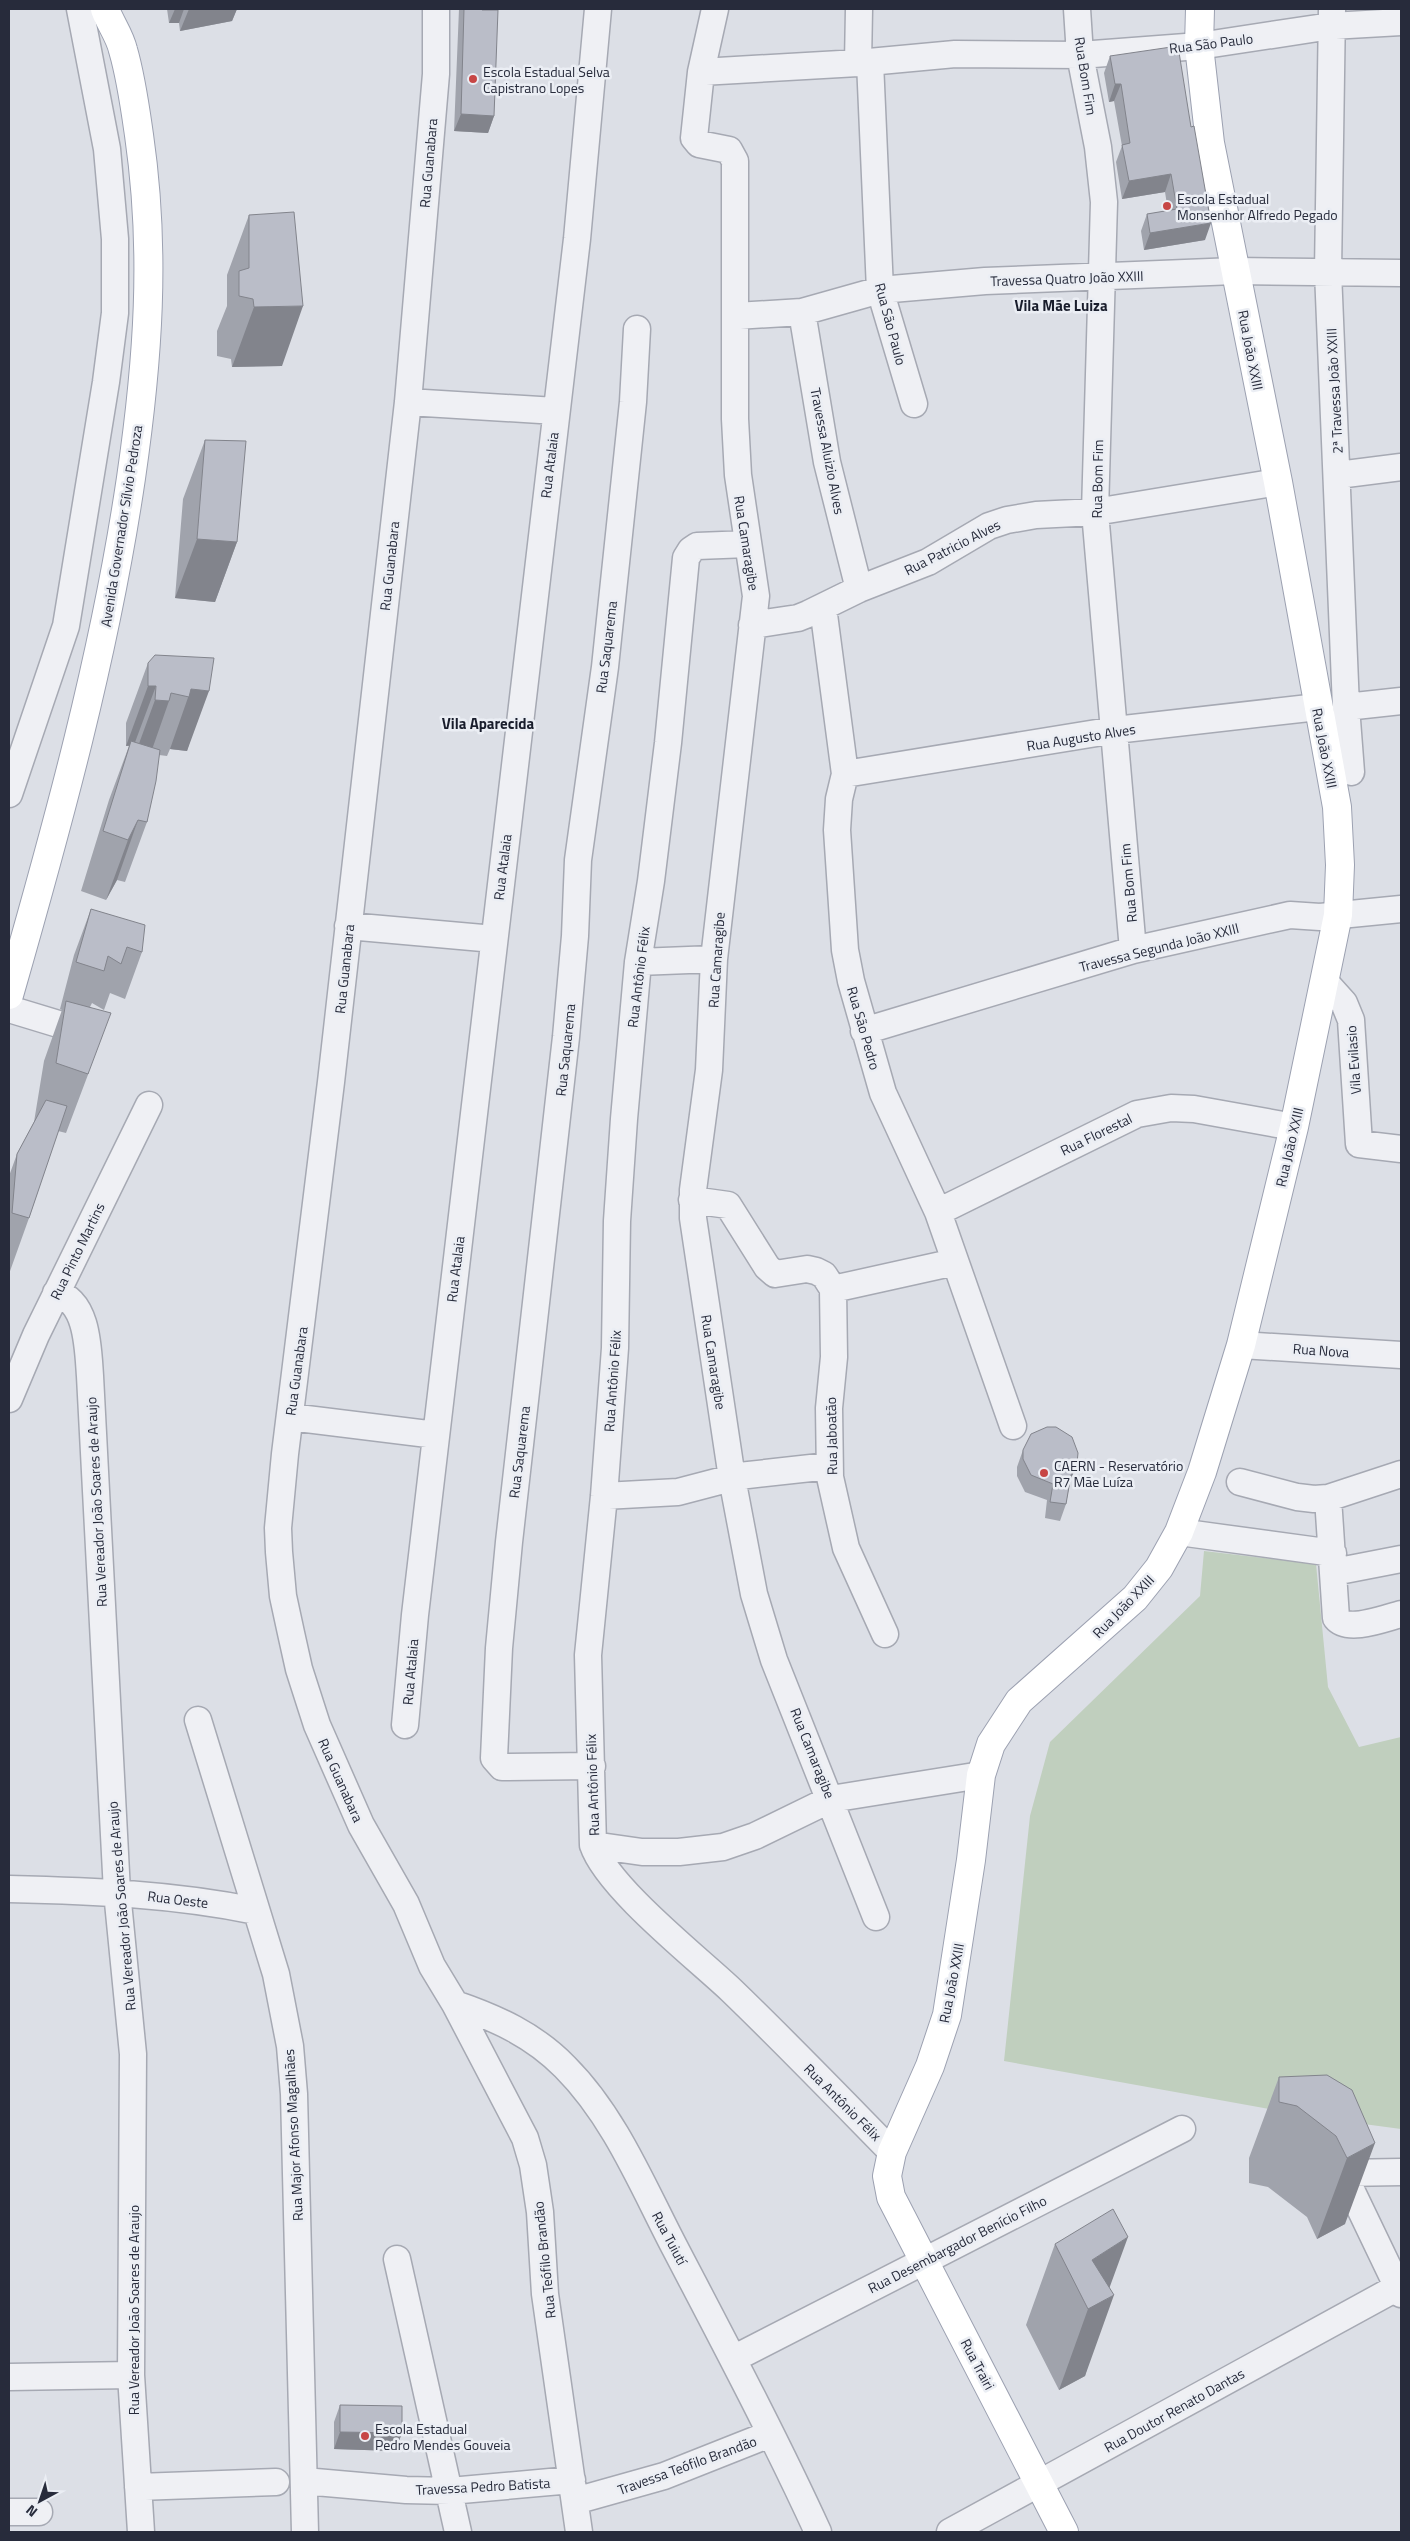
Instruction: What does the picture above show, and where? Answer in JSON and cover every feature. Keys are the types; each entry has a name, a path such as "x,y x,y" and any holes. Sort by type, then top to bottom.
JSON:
{"main road":[{"path":"105,9 123,48"},
{"path":"123,48 126,21 124,9"},
{"name":"Rua João XXIII","path":"892,2197 888,2176 892,2152 930,2066 947,2015 970,1869 982,1775 991,1744 1019,1701 1135,1598 1159,1568 1179,1532 1202,1472 1241,1345 1294,1128 1326,983 1338,915 1340,864 1337,807 1278,482 1206,122 1199,46 1200,9"},
{"name":"Avenida Governador Sílvio Pedroza","path":"9,995 53,842 98,663 137,437 149,326 147,198 136,113 123,48"},
{"name":"Rua Trairi","path":"892,2197 1064,2532"}],"street":[{"path":"9,794 66,626 106,382 115,313 115,239 107,149 80,9"},
{"name":"Rua Guanabara","path":"436,9 436,74 408,402 278,1528 283,1596 299,1669 318,1725 360,1825 406,1904 432,1966 455,2004"},
{"name":"Rua Atalaia","path":"405,1725 415,1615 577,239 598,9"},
{"name":"Rua Camaragibe","path":"714,9 700,72 694,138 699,144 729,150 733,154 735,161 735,419 738,475 756,584 714,959 709,1070 692,1200 694,1234 732,1478 754,1594 763,1628 876,1917"},
{"name":"Rua São Paulo","path":"859,9 880,290 914,404"},
{"name":"Rua Bom Fim","path":"1077,9 1080,54 1102,174 1104,202 1095,512 1133,950"},
{"name":"Rua São Paulo","path":"700,72 864,62 955,54 1080,54 1199,46 1332,18 1401,22"},
{"name":"2ª Travessa João XXIII","path":"1332,18 1328,272 1338,475 1346,707 1352,772"},
{"name":"Travessa Quatro João XXIII","path":"736,316 802,312 880,290 1021,279 1101,278 1235,271 1401,274"},
{"name":"Travessa Aluizio Alves","path":"802,312 827,462 859,589"},
{"name":"Rua Saquarema","path":"592,1766 502,1767 494,1758 501,1628 566,1037 575,936 579,850 605,668 638,329"},
{"path":"408,402 556,411"},
{"path":"1338,475 1401,467"},
{"name":"Rua Patricio Alves","path":"752,625 798,618 859,589 928,562 989,526 1007,520 1036,515 1095,512 1278,482"},
{"name":"Rua Antônio Félix","path":"748,544 697,546 690,550 686,558 669,734 651,881 638,962 623,1129 617,1221 615,1348 604,1496 588,1655 593,1845 603,1865 628,1893 730,1990 892,2152"},
{"name":"Rua São Pedro","path":"823,607 845,774 839,799 837,830 845,950 850,981 883,1093 938,1212 1013,1426"},
{"path":"1346,707 1401,701"},
{"name":"Rua Augusto Alves","path":"845,774 1115,730 1318,707"},
{"name":"Travessa Segunda João XXIII","path":"864,1031 1133,950 1290,915 1320,917 1401,910"},
{"path":"348,926 494,939"},
{"path":"638,962 714,959"},
{"name":"Vila Evilasio","path":"1326,983 1344,1003 1351,1020 1359,1144 1401,1149"},
{"path":"9,1009 88,1033"},
{"name":"Rua Pinto Martins","path":"9,1399 36,1335 148,1105"},
{"name":"Rua Florestal","path":"938,1212 1136,1114 1171,1108 1194,1109 1294,1128"},
{"path":"692,1200 728,1205 767,1267 775,1274 807,1269 816,1271 824,1275 833,1289 955,1262"},
{"name":"Rua Jaboatão","path":"833,1289 834,1357 828,1408 829,1466 846,1548 885,1634"},
{"name":"Rua Vereador João Soares de Araujo","path":"56,1293 72,1301 77,1309 88,1350 117,1892 133,2054 131,2375 141,2532"},
{"name":"Rua Nova","path":"1241,1345 1401,1355"},
{"path":"290,1417 436,1435"},
{"path":"604,1496 678,1492 732,1478 829,1466"},
{"path":"1240,1482 1297,1497 1328,1498 1401,1474"},
{"path":"1328,1498 1335,1612 1339,1621 1346,1624 1366,1623 1401,1614"},
{"path":"1179,1532 1333,1562 1401,1559"},
{"name":"Rua Major Afonso Magalhães","path":"198,1720 280,1996 290,2046 294,2094 305,2532"},
{"path":"593,1845 651,1852 679,1852 723,1847 755,1836 831,1799 982,1775"},
{"name":"Rua Oeste","path":"9,1889 117,1892 203,1901 256,1912"},
{"name":"Rua Tuiutí","path":"455,2004 511,2026 541,2045 566,2067 587,2092 626,2154 732,2359 818,2532"},
{"name":"Rua Teófilo Brandão","path":"455,2004 524,2138 533,2165 540,2212 546,2294 580,2532"},
{"name":"Rua Desembargador Benício Filho","path":"732,2359 1182,2129"},
{"path":"1396,2172 1343,2173 1360,2203 1400,2291"},
{"path":"1360,2203 1396,2172"},
{"path":"397,2259 458,2532"},
{"name":"Rua Doutor Renato Dantas","path":"950,2532 1400,2291"},
{"path":"9,2378 131,2375"},
{"name":"Travessa Teófilo Brandão","path":"574,2491 664,2476 770,2434"},
{"name":"Travessa Pedro Batista","path":"304,2481 406,2490 574,2491"},
{"path":"138,2487 276,2482"},
{"path":"9,2512 39,2512"}],"green space":[{"path":"1204,1551 1316,1564 1328,1687 1359,1747 1401,1737 1401,2129 1319,2118 1004,2061 1030,1816 1050,1742 1200,1596"}],"building":[{"name":"Escola Estadual Selva Capistrano Lopes","path":"464,9 498,10 494,116 461,114"},
{"path":"1178,46 1191,127 1194,126 1211,223 1150,233 1147,214 1177,209 1171,174 1129,181 1122,145 1130,143 1121,84 1115,84 1110,56"},
{"path":"294,212 303,306 254,307 253,299 239,296 239,271 249,268 249,215"},
{"path":"205,440 246,441 237,542 197,539"},
{"path":"155,655 214,658 209,691 191,689 189,697 171,693 169,701 155,700 156,686 148,686 148,663"},
{"path":"131,741 160,750 156,781 147,822 138,820 128,840 103,831"},
{"path":"91,909 145,925 142,952 127,947 121,964 108,956 104,971 76,962"},
{"path":"66,1001 111,1013 88,1074 56,1063"},
{"path":"46,1100 67,1106 29,1218 12,1213 17,1154"},
{"path":"1047,1427 1056,1427 1072,1437 1078,1453 1077,1463 1071,1475 1066,1504 1050,1502 1053,1484 1031,1475 1023,1459 1023,1450 1031,1434"},
{"path":"1327,2075 1352,2090 1375,2143 1347,2158 1336,2136 1297,2106 1279,2102 1279,2077"},
{"path":"1113,2209 1128,2237 1092,2260 1114,2295 1088,2309 1055,2244"},
{"path":"340,2405 402,2406 402,2433 340,2432"}],"place":[{"name":"Escola Estadual Selva Capistrano Lopes","path":"473,79"},
{"name":"Escola Estadual Monsenhor Alfredo Pegado","path":"1167,206"},
{"name":"CAERN - Reservatório R7 Mãe Luíza","path":"1044,1473"},
{"name":"Escola Estadual Pedro Mendes Gouveia","path":"365,2436"}],"district":[{"name":"Vila Mãe Luiza","path":"1061,305"},
{"name":"Vila Aparecida","path":"488,723"}]}
